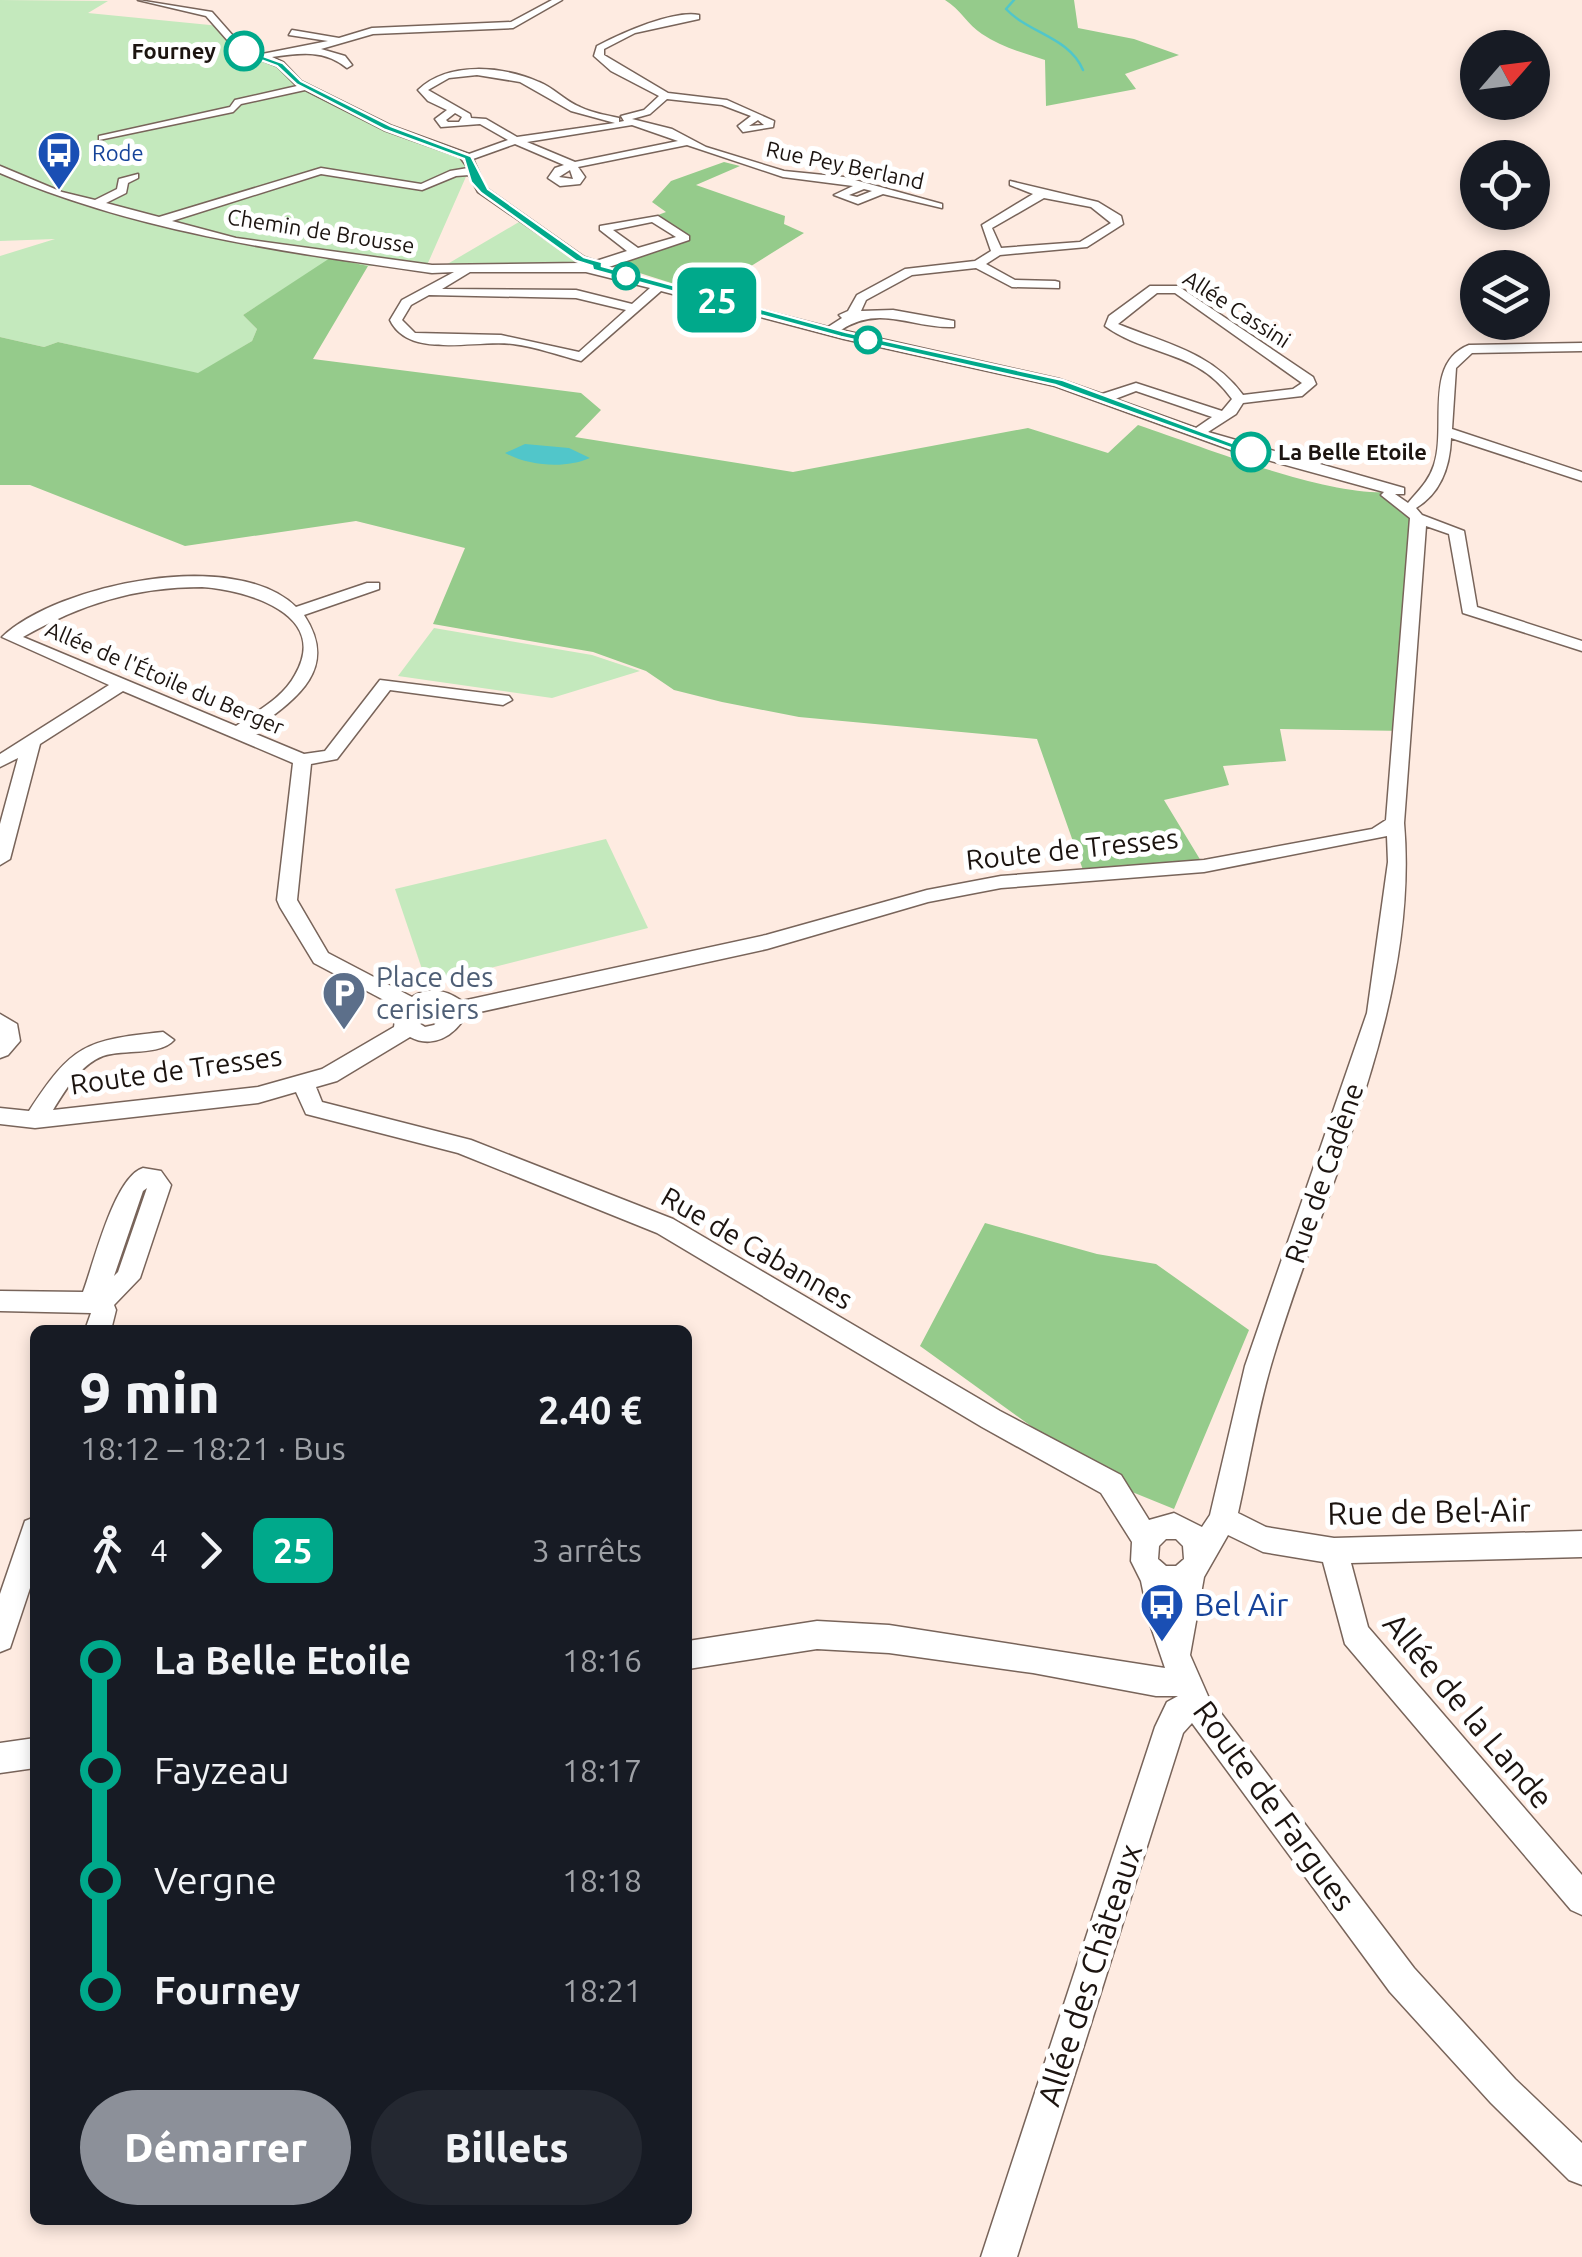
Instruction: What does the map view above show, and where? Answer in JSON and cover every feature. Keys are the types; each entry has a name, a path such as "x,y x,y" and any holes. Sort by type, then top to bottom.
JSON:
{"street":[{"path":"142,0 208,14 240,48 280,64 306,86 388,128 468,158 516,140 587,132 630,120 648,112 666,96"},
{"path":"260,57 380,30 513,24 558,0"},
{"path":"670,20 620,35 599,51 610,67 666,96 724,102 758,116"},
{"path":"440,41 451,26"},
{"path":"292,33 338,40"},
{"path":"311,48 342,58 347,65"},
{"path":"466,122 467,116 428,98 423,90 429,83 448,77 497,74 535,83 572,107 616,122"},
{"path":"110,137 306,86"},
{"path":"455,109 441,122 455,126 482,121 573,165 686,142"},
{"name":"Rue Pey Berland","path":"630,120 782,174 862,186 938,206"},
{"path":"468,158 476,182 484,191 592,266 826,329 1059,383 1197,433 1373,483 1410,499 1456,531 1469,610 1582,646"},
{"name":"Chemin de Brousse","path":"0,168 58,194 236,241 360,261 468,269 592,266"},
{"path":"162,220 322,171 422,187 454,173 474,171"},
{"path":"98,203 122,192 124,180 134,176"},
{"path":"856,312 858,300 908,272 978,264 998,252 1082,245 1117,224 1117,218 1094,204 1042,194 1014,182"},
{"path":"862,186 839,195 858,201 881,191"},
{"path":"998,252 986,226 1042,194"},
{"path":"592,266 685,238 654,218 604,228 634,251"},
{"path":"978,264 1012,283 1055,285"},
{"path":"468,269 406,303 396,320 398,328 410,336 509,340 581,357 661,285"},
{"name":"Allée Cassini","path":"1172,288 1309,384 1297,393 1239,399 1226,382 1197,360 1160,342 1116,329 1110,322 1154,289 1172,288"},
{"path":"426,292 576,294 632,308"},
{"path":"826,329 856,312 904,314 950,324"},
{"path":"1410,499 1435,481 1443,461 1448,432 1449,368 1457,356 1469,349 1582,348"},
{"path":"1104,398 1136,387 1223,416"},
{"path":"1197,433 1223,416 1239,399"},
{"path":"1448,432 1582,477"},
{"path":"1395,823 1410,499"},
{"name":"Allée de l'Étoile du Berger","path":"293,613 283,602 249,588 212,582 159,583 110,591 64,606 10,637 302,760"},
{"path":"240,731 287,697 304,674 312,650 305,624 293,613 374,586"},
{"path":"0,762 122,684"},
{"path":"410,1005 321,958 290,908 287,900 302,760 330,756 386,684 503,700"},
{"path":"0,859 32,741"},
{"name":"Route de Tresses","path":"456,1010 767,942 927,896 1001,882 1204,866 1377,834 1395,823"},
{"name":"Rue de Cadène","path":"1195,1565 1223,1518 1258,1366 1378,1014 1398,862 1395,823"},
{"path":"433,997 448,1000 456,1010 453,1023 440,1032 422,1035 407,1029 402,1017 410,1005 433,997"},
{"path":"0,1022 9,1030 9,1041 0,1050"},
{"name":"Route de Tresses","path":"0,1116 35,1120 258,1095 329,1075 407,1029"},
{"path":"35,1120 72,1062 104,1046 163,1040"},
{"name":"Rue de Cabannes","path":"303,1083 314,1108 464,1146 665,1226 1003,1426 1111,1484 1145,1538"},
{"path":"0,1301 97,1302 104,1310 100,1325"},
{"path":"1186,1683 1159,1608 1154,1571 1144,1555 1145,1538 1158,1528 1223,1518"},
{"name":"Rue de Bel-Air","path":"1223,1518 1264,1538 1334,1550 1582,1544"},
{"path":"1177,1528 1192,1538 1195,1565 1186,1683"},
{"path":"0,1638 9,1581 30,1540"},
{"name":"Allée de la Lande","path":"1334,1550 1355,1634 1582,1898"},
{"path":"1154,1571 1173,1579 1195,1565"},
{"name":"Route de Fargues","path":"692,1654 817,1635 870,1638 1033,1659 1156,1682 1186,1683 1402,1980 1503,2091 1582,2167"},
{"name":"Allée des Châteaux","path":"998,2257 1186,1683"},
{"path":"0,1758 30,1754"}],"green space":[{"path":"0,0 108,1 88,13 220,26 236,45 280,64 292,78 388,128 452,150 472,163 428,263 368,266 330,259 243,315 257,329 252,341 198,374 58,342 44,347 0,337 0,256 55,239 0,241"},
{"path":"945,0 1074,0 1078,28 1134,39 1179,55 1125,74 1136,89 1046,106 1045,60 989,39"},
{"path":"724,162 740,166 696,185 785,216 784,224 804,233 706,294 608,263 690,239 658,215 666,212 652,202 671,181"},
{"path":"519,222 576,262 569,267 444,266"},
{"path":"330,258 368,266 313,359 581,393 601,410 575,437 793,472 1028,428 1108,453 1138,425 1300,479 1334,487 1392,492 1417,515 1405,731 1280,729 1286,761 1223,766 1229,785 1164,800 1204,866 1083,870 1037,739 799,717 674,690 646,671 593,652 433,624 465,548 356,521 185,546 30,485 0,485 0,337 44,347 58,342 198,373 252,341 257,329 243,315"},
{"path":"434,628 592,655 640,671 552,698 398,676"},
{"path":"606,839 648,928 427,984 395,889"},
{"path":"985,1223 1097,1254 1156,1264 1249,1330 1174,1509 1110,1483 920,1346"}],"water":[{"path":"525,444 569,448 590,458 570,464 547,464 505,453"}],"waterway":[{"path":"1014,0 1006,9 1068,50 1083,70"}],"bus line":[{"name":"25","path":"244,51 280,64 298,82 388,128 468,158 476,182 484,191 580,259 598,264 596,268 844,335 1059,383 1251,452"}],"place":[{"name":"Fourney","path":"244,51"},
{"name":"Rode","path":"59,191"},
{"name":"La Belle Etoile","path":"1251,452"},
{"name":"Place des cerisiers","path":"344,1031"},
{"name":"Bel Air","path":"1162,1643"}]}
